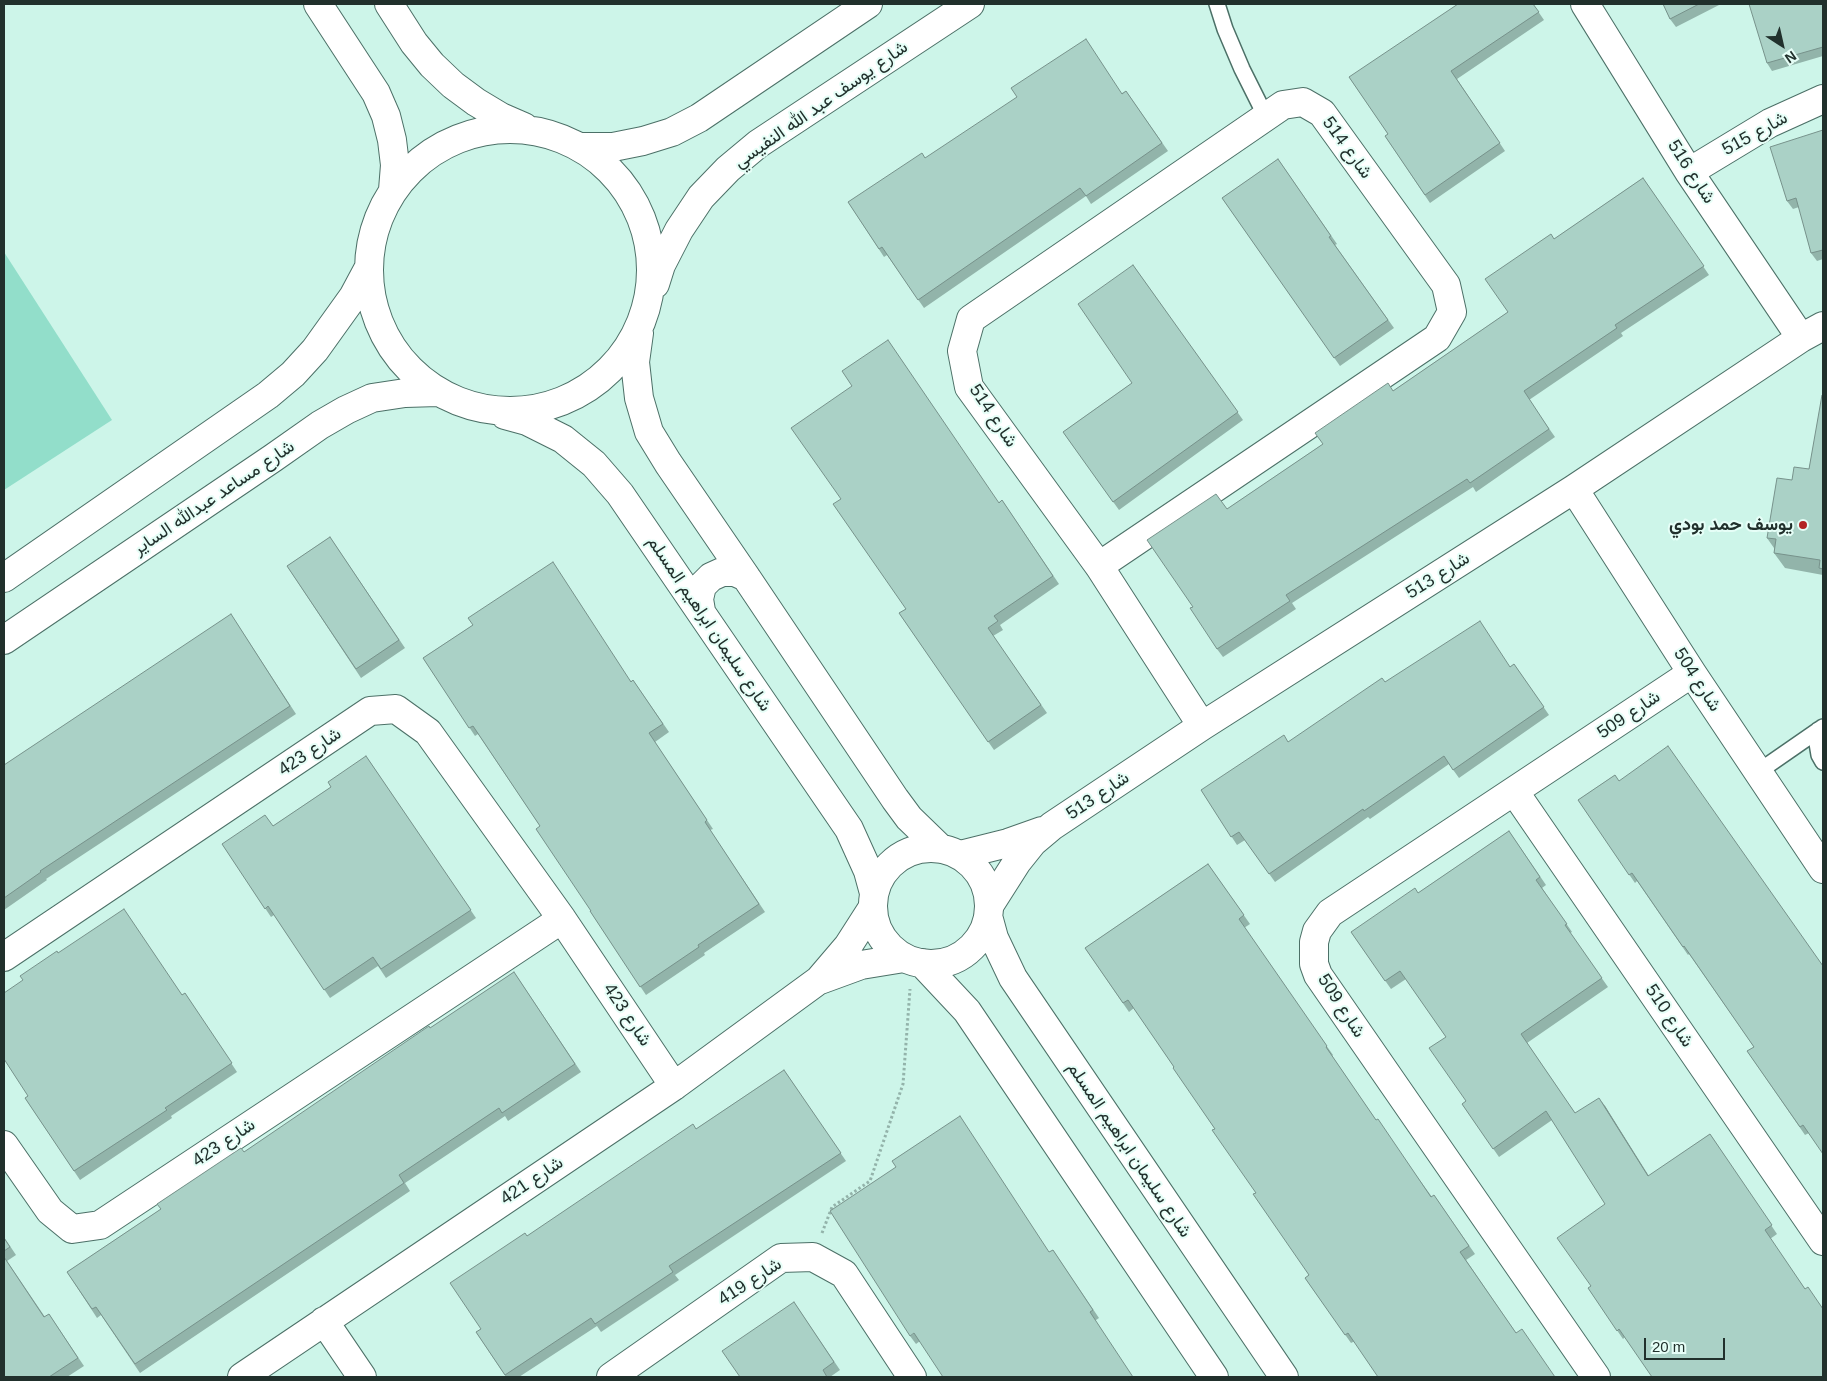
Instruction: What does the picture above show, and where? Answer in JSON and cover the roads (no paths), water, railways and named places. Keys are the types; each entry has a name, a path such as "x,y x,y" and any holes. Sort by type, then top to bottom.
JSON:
{"street":[{"path":"318,4 376,93 386,116 392,140 393,190"},
{"path":"388,4 432,65 453,85 493,112 528,129"},
{"path":"583,147 613,146 643,141 672,132 693,121 868,4"},
{"name":"شارع يوسف عبد الله النفيسي","path":"644,314 661,265 679,230 701,197 728,169 758,144 970,4"},
{"name":"شارع 516","path":"1585,4 1690,172 1812,332"},
{"name":"شارع 515","path":"1690,172 1770,123 1823,99"},
{"name":"شارع 514","path":"1099,566 1437,338 1452,312 1446,285 1322,113 1303,102 1283,105 971,319 962,351 969,387 1099,566 1202,726"},
{"path":"9,569 268,395 293,374 315,350 353,298 368,269 375,228 393,190 419,162 452,141 489,130 528,129 556,135 583,147 617,176 641,214 652,257 635,362 639,398 649,432 895,800 910,818 950,852 975,868 986,886 989,911 981,935 968,951 951,960 932,964 913,960"},
{"path":"368,269 376,317 401,360 438,392"},
{"path":"489,410 535,409 578,394 615,365 644,314"},
{"name":"شارع 513","path":"989,911 1017,862 1033,842 1052,826 1202,726 1574,489 1812,332"},
{"name":"شارع سليمان ابراهيم المسلم","path":"438,392 463,403 528,421 563,439 594,464 620,494 849,830 868,871 874,900"},
{"name":"شارع مساعد عبدالله الساير","path":"4,640 320,425 346,410 372,398 405,393 438,392"},
{"name":"شارع 504","path":"1574,489 1692,673 1823,870"},
{"path":"701,611 699,599 702,586 711,577 722,572 735,572 746,577"},
{"name":"شارع 509","path":"1596,1377 1324,984 1314,964 1314,942 1317,931 1330,913 1692,673"},
{"name":"شارع 423","path":"4,957 370,712 396,709 428,732 562,919 674,1086"},
{"name":"شارع 510","path":"1514,791 1823,1241"},
{"name":"شارع 513","path":"950,852 1008,843 1052,826"},
{"path":"950,852 923,848 906,854 892,863 881,877 874,900 877,928 888,945 913,960 953,994 976,1023 1214,1377"},
{"name":"شارع 421","path":"242,1377 674,1086 819,980 848,946 874,900"},
{"name":"شارع سليمان ابراهيم المسلم","path":"989,911 994,938 1012,978 1284,1377"},
{"name":"شارع 423","path":"4,1145 50,1211 72,1229 100,1225 562,919"},
{"name":"شارع 421","path":"819,980 860,965 913,960"},
{"name":"شارع 419","path":"611,1377 781,1258 814,1257 844,1274 912,1377"},
{"path":"324,1321 362,1377"}],"lane":[{"path":"1217,4 1228,37 1266,117"},
{"path":"1758,772 1821,728"},
{"path":"1821,728 1817,742 1819,755 1823,762"}],"place":[{"name":"يوسف حمد بودي","path":"1803,525"}]}
